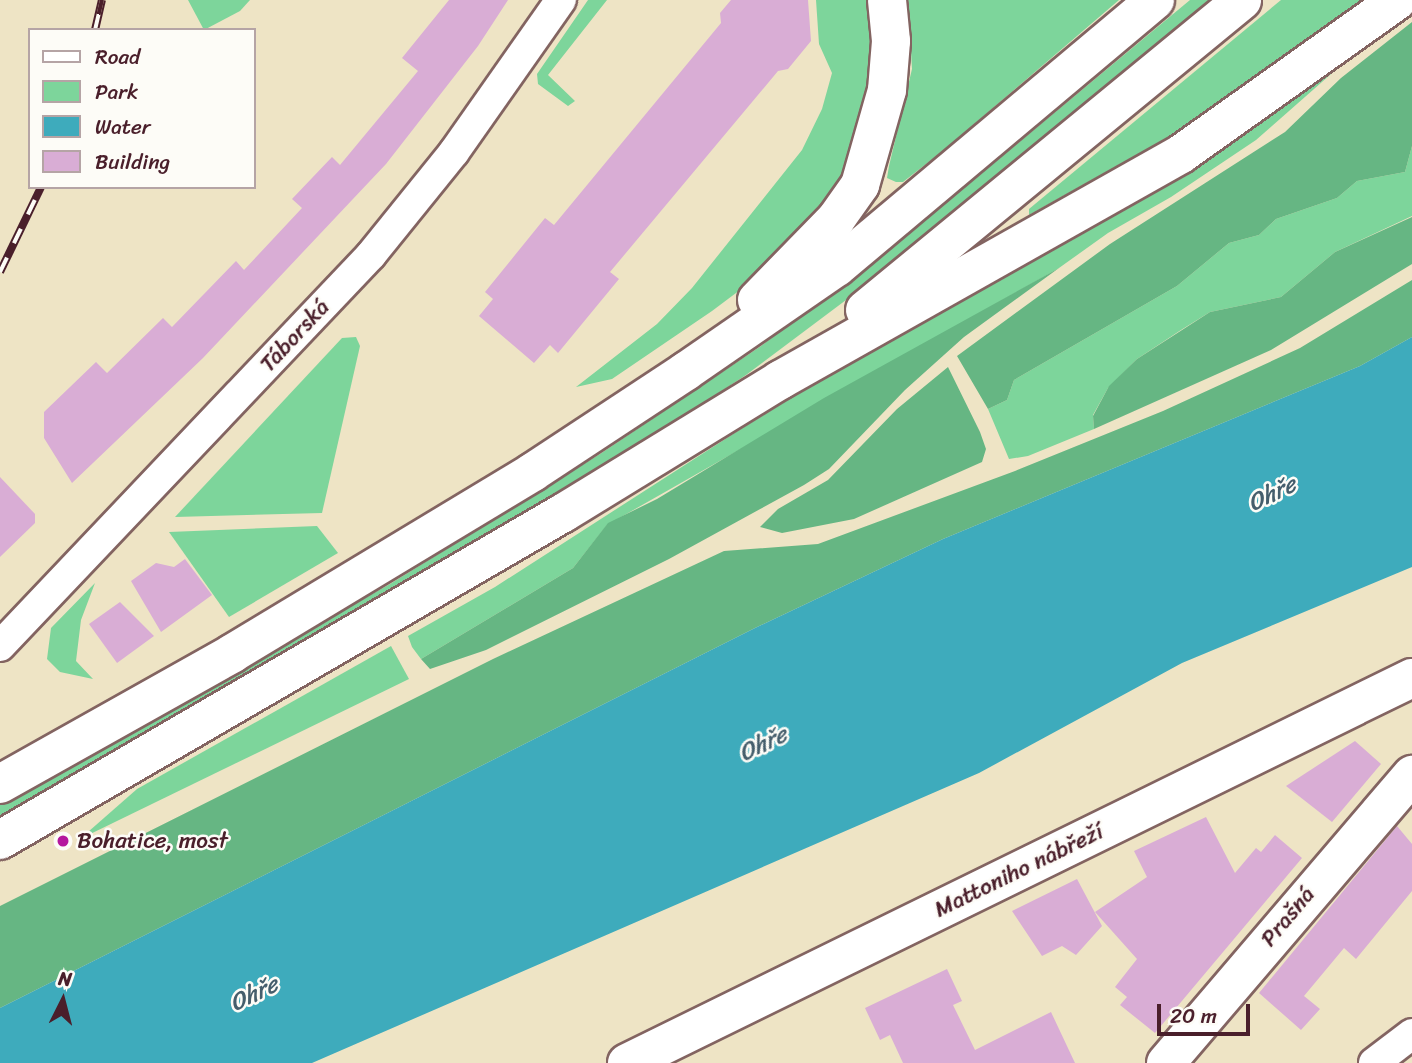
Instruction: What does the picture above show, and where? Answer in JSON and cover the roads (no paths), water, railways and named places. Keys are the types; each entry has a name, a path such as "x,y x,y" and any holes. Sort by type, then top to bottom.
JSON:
{"main road":[{"path":"686,371 813,244 860,185 887,90 891,41 887,0"},
{"path":"0,785 233,653 533,472 686,371 836,267 1155,0"},
{"path":"780,380 1242,0"},
{"path":"0,840 563,513 780,380 1181,154 1398,0"},
{"name":"Mattoniho nábřeží","path":"627,1063 1412,678"},
{"name":"Prašná","path":"1167,1063 1412,775"}],"street":[{"name":"Táborská","path":"0,646 371,255 454,152 561,0"},
{"path":"1374,1063 1412,1034"}],"water":[{"name":"Ohře","path":"1412,337 1412,567 1182,663 979,773 312,1063 0,1063 0,1008 755,628 943,539 1360,366"}],"railway":[{"path":"95,28 102,0"},
{"path":"0,272 40,189"}],"place":[{"name":"Bohatice, most","path":"63,841"}]}
